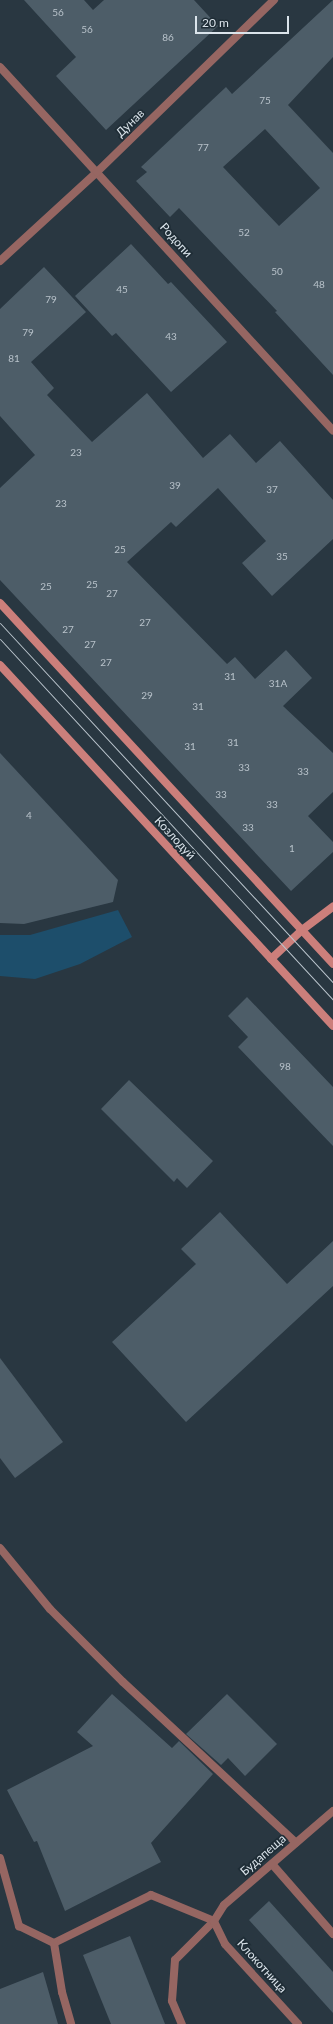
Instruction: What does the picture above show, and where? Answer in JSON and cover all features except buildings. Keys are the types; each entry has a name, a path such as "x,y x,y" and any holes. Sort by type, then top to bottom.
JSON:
{"main road":[{"path":"0,603 333,964"},
{"name":"Козлодуй","path":"0,666 333,1026"},
{"path":"271,959 302,930 333,907"}],"street":[{"name":"Дунав","path":"0,261 97,172 274,0"},
{"name":"Родопи","path":"0,67 333,430"},
{"path":"0,1548 50,1609 117,1676 296,1843"},
{"name":"Будапеща","path":"182,2024 172,2001 176,1960 214,1921 224,1905 333,1811"},
{"path":"0,1858 19,1926 54,1942"},
{"path":"272,1864 333,1934"},
{"path":"54,1942 151,1895 214,1921"},
{"name":"Клокотница","path":"214,1921 225,1944 298,2024"},
{"path":"54,1942 62,1992 71,2024"}],"shaded area":[{"path":"118,910 132,937 80,964 35,979 0,976 0,935 30,935"}],"tram line":[{"path":"0,623 333,983"},
{"path":"0,639 333,1000"}]}
